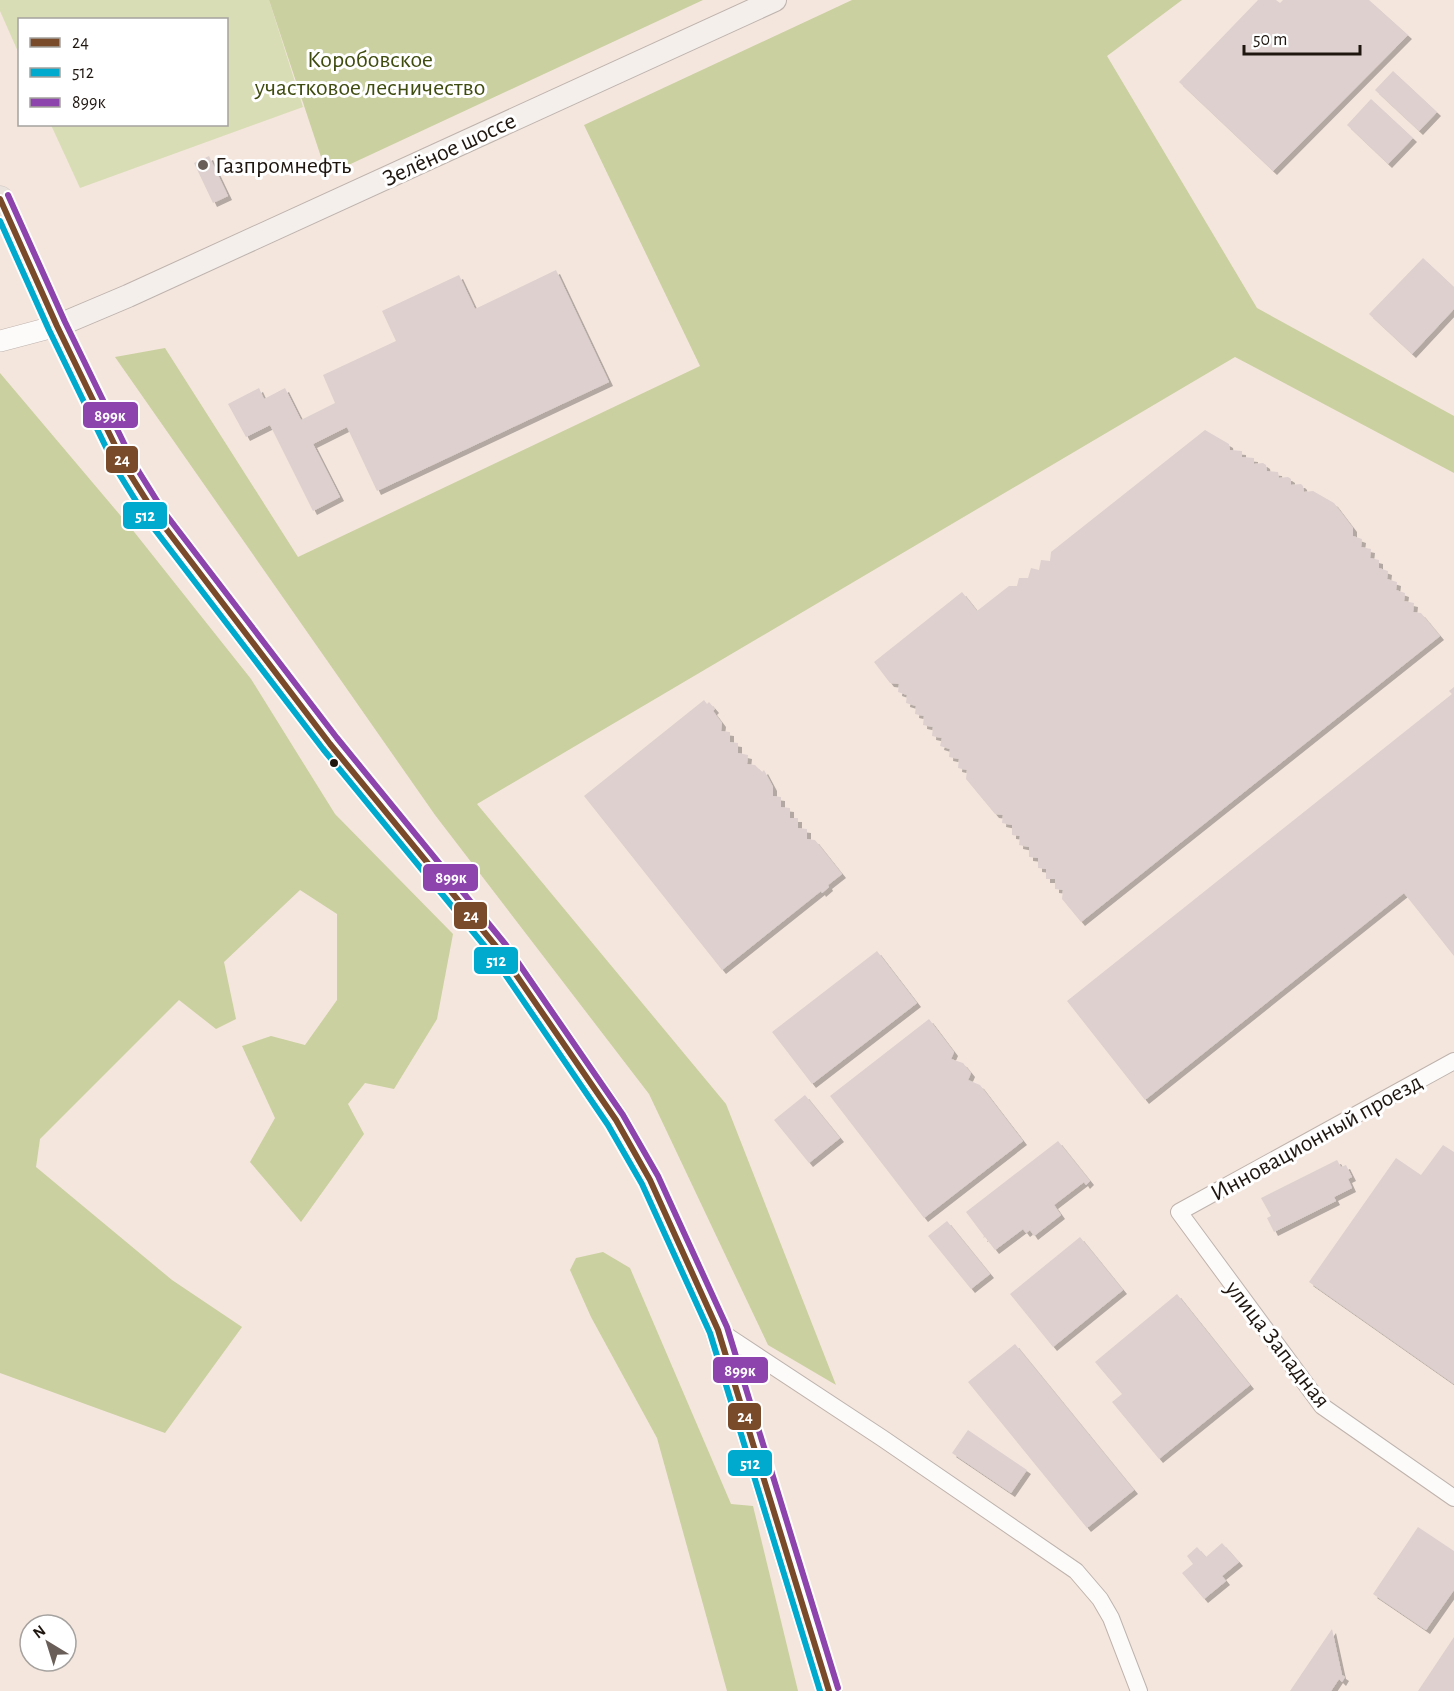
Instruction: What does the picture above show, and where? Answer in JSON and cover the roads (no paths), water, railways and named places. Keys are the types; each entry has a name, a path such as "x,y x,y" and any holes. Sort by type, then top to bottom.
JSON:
{"main road":[{"name":"Зелёное шоссе","path":"57,326 138,292 775,0"},
{"path":"0,198 57,326 126,468 157,517 330,744 499,950 616,1120 650,1180 718,1330 829,1691"}],"street":[{"path":"0,341 57,326"},
{"name":"Инновационный проезд","path":"1179,1212 1454,1061"},
{"name":"улица Западная","path":"1179,1212 1322,1406 1454,1498"},
{"path":"718,1330 882,1438 1076,1571 1100,1599 1111,1618 1139,1691"}],"place":[{"name":"Газпромнефть","path":"203,165"}],"park label":[{"name":"Коробовское участковое лесничество","path":"370,73"}]}
